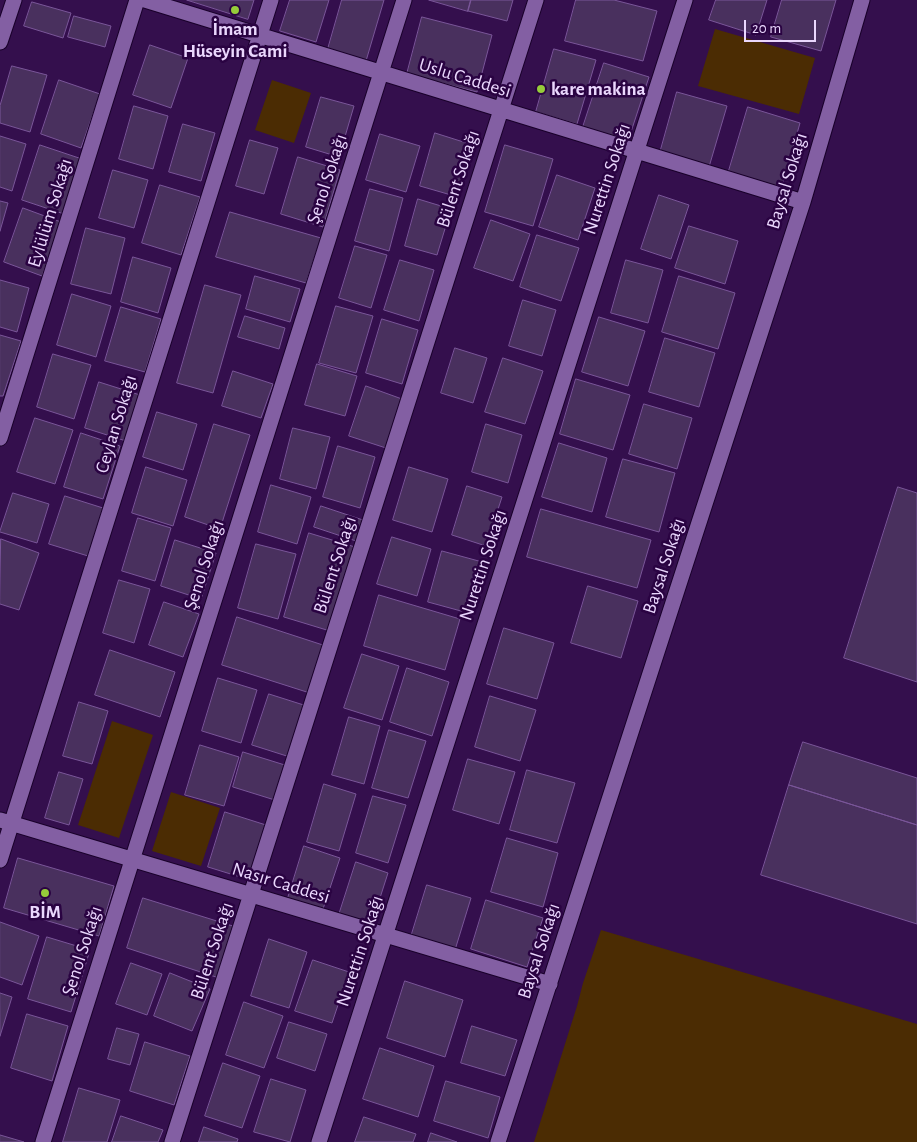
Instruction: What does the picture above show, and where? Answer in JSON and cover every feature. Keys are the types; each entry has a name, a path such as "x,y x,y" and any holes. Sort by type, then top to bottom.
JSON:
{"street":[{"path":"0,42 14,0"},
{"name":"Eylülüm Sokağı","path":"0,438 137,0"},
{"name":"Uslu Caddesi","path":"145,0 803,202"},
{"name":"Ceylan Sokağı","path":"0,860 6,822 271,0"},
{"name":"Şenol Sokağı","path":"43,1142 404,0"},
{"name":"Bülent Sokağı","path":"172,1142 536,0"},
{"name":"Nurettin Sokağı","path":"320,1142 685,0"},
{"name":"Baysal Sokağı","path":"498,1142 803,202 862,0"},
{"name":"Nasır Caddesi","path":"6,822 550,984"}],"shaded area":[{"path":"715,29 815,58 799,114 698,86"},
{"path":"272,80 311,93 294,143 255,130"},
{"path":"112,721 153,735 119,838 78,825"},
{"path":"171,792 220,808 201,866 152,851"},
{"path":"601,930 917,1024 917,1142 534,1142"}],"building":[{"name":"İmam Hüseyin Cami","path":"187,0 254,0 248,19"},
{"path":"290,0 329,0 316,42 280,31"},
{"path":"342,0 384,0 366,61 328,49"},
{"path":"429,0 471,0 468,11"},
{"path":"471,0 513,0 507,21 468,11"},
{"path":"576,0 614,0 657,11 643,61 565,41"},
{"path":"716,0 767,0 756,35 709,20"},
{"path":"782,0 836,0 821,51 771,37"},
{"path":"32,2 71,13 63,38 24,26"},
{"path":"74,16 111,26 105,47 68,37"},
{"path":"422,17 492,35 477,92 407,74"},
{"path":"150,45 188,58 171,108 133,95"},
{"path":"554,49 596,60 577,124 536,112"},
{"path":"604,63 649,77 628,141 583,127"},
{"path":"12,66 47,75 30,132 0,123 0,106"},
{"path":"59,80 100,94 81,148 41,134"},
{"path":"677,92 727,106 709,167 660,153"},
{"path":"321,97 354,106 339,157 306,147"},
{"path":"134,106 168,116 153,169 119,159"},
{"path":"748,107 800,123 781,190 728,174"},
{"path":"183,124 215,133 201,181 169,172"},
{"path":"435,133 473,145 458,197 420,186"},
{"path":"380,134 420,146 406,192 366,180"},
{"path":"0,136 26,144 12,191 0,187"},
{"path":"250,140 278,148 264,194 236,186"},
{"path":"40,145 82,159 64,214 22,200"},
{"path":"505,145 553,159 533,226 485,212"},
{"path":"298,157 340,170 323,227 281,214"},
{"path":"113,170 148,180 134,228 99,218"},
{"path":"557,175 595,188 578,240 539,227"},
{"path":"160,185 200,197 181,255 142,243"},
{"path":"370,189 403,198 389,251 355,241"},
{"path":"659,195 689,205 671,259 641,249"},
{"path":"418,199 451,209 437,255 405,246"},
{"path":"0,201 8,203 0,231"},
{"path":"23,208 61,222 42,276 4,262"},
{"path":"230,212 321,238 306,283 216,257"},
{"path":"491,220 530,234 513,281 474,268"},
{"path":"689,226 738,241 725,284 675,268"},
{"path":"86,228 125,238 111,294 71,284"},
{"path":"537,235 579,248 561,301 520,287"},
{"path":"355,246 387,255 371,308 339,298"},
{"path":"133,257 171,268 158,313 121,302"},
{"path":"400,260 434,270 419,321 384,310"},
{"path":"626,260 663,270 648,323 611,313"},
{"path":"255,276 300,289 290,322 246,309"},
{"path":"679,276 735,293 718,349 662,332"},
{"path":"0,280 29,288 17,332 0,327"},
{"path":"205,285 241,295 213,393 177,383"},
{"path":"72,294 111,306 96,357 57,345"},
{"path":"523,300 556,310 542,356 509,346"},
{"path":"336,306 373,316 356,373 319,363"},
{"path":"121,307 161,319 145,372 105,361"},
{"path":"245,316 285,328 279,349 238,337"},
{"path":"599,317 645,331 628,386 582,372"},
{"path":"382,319 418,330 402,384 366,373"},
{"path":"0,335 21,341 3,396 0,396"},
{"path":"665,338 715,353 699,407 649,392"},
{"path":"455,348 487,358 473,403 441,393"},
{"path":"53,354 91,365 74,419 37,407"},
{"path":"503,358 543,371 525,424 485,412"},
{"path":"317,364 357,376 345,416 305,405"},
{"path":"233,371 273,384 261,418 222,406"},
{"path":"576,379 630,395 613,450 560,434"},
{"path":"99,382 140,395 126,441 85,428"},
{"path":"366,386 402,399 386,448 349,436"},
{"path":"644,404 692,418 677,469 629,454"},
{"path":"157,412 197,424 183,470 143,457"},
{"path":"35,418 73,430 55,484 17,472"},
{"path":"214,424 250,435 220,529 185,517"},
{"path":"486,424 522,435 508,483 472,472"},
{"path":"293,428 330,437 316,489 280,479"},
{"path":"81,433 120,446 103,499 64,487"},
{"path":"559,443 607,458 592,512 542,497"},
{"path":"338,446 375,457 360,508 323,497"},
{"path":"623,459 675,473 659,532 606,517"},
{"path":"146,467 187,480 173,526 132,513"},
{"path":"409,467 448,479 432,532 393,520"},
{"path":"271,485 311,497 297,544 258,532"},
{"path":"467,486 502,497 486,546 452,535"},
{"path":"898,487 917,493 917,682 844,658"},
{"path":"13,493 49,504 37,543 0,532"},
{"path":"65,496 103,508 88,556 49,544"},
{"path":"321,506 366,521 359,542 314,527"},
{"path":"541,509 651,540 637,588 527,557"},
{"path":"138,518 171,528 155,581 122,571"},
{"path":"309,533 355,547 330,631 284,617"},
{"path":"392,537 431,549 417,596 377,584"},
{"path":"1,539 39,553 19,610 0,604"},
{"path":"175,540 216,553 201,599 161,586"},
{"path":"256,544 296,554 278,619 238,608"},
{"path":"442,551 486,563 472,614 428,602"},
{"path":"119,580 150,589 134,643 103,633"},
{"path":"588,586 638,601 621,658 571,643"},
{"path":"379,595 460,619 445,670 364,646"},
{"path":"164,602 199,614 183,657 149,645"},
{"path":"237,617 329,647 313,694 222,665"},
{"path":"504,628 554,643 537,699 487,684"},
{"path":"110,650 175,672 160,717 95,695"},
{"path":"362,654 399,666 382,720 344,708"},
{"path":"407,668 449,682 432,736 390,722"},
{"path":"218,678 257,690 241,743 202,731"},
{"path":"269,694 310,707 293,758 252,745"},
{"path":"490,696 536,710 520,761 475,747"},
{"path":"79,702 108,711 92,764 63,756"},
{"path":"349,717 380,726 364,784 332,775"},
{"path":"389,730 426,741 408,798 372,788"},
{"path":"803,742 917,778 917,825 789,785"},
{"path":"200,745 239,757 224,806 185,795"},
{"path":"243,752 288,766 278,801 233,787"},
{"path":"468,759 515,772 499,824 453,810"},
{"path":"527,770 575,783 557,843 510,830"},
{"path":"59,772 83,779 69,825 45,818"},
{"path":"324,784 356,794 339,851 307,842"},
{"path":"789,785 917,825 917,924 761,875"},
{"path":"373,796 406,805 388,863 356,853"},
{"path":"225,812 266,825 250,880 208,867"},
{"path":"507,838 558,853 543,907 491,892"},
{"path":"304,846 340,858 323,909 288,898"},
{"path":"18,858 114,886 99,936 4,908"},
{"path":"356,862 388,873 370,929 338,918"},
{"path":"427,885 471,898 455,950 411,937"},
{"path":"143,898 236,927 219,978 127,948"},
{"path":"486,900 543,918 527,967 471,949"},
{"path":"0,922 39,936 22,985 0,977"},
{"path":"47,937 90,950 71,1012 28,999"},
{"path":"269,939 307,952 289,1008 251,996"},
{"path":"313,960 349,972 332,1023 295,1011"},
{"path":"131,963 162,974 147,1015 116,1004"},
{"path":"170,973 210,989 192,1031 154,1016"},
{"path":"405,981 463,1000 445,1057 387,1038"},
{"path":"0,993 12,997 0,1036"},
{"path":"244,1002 283,1016 264,1068 226,1055"},
{"path":"27,1014 68,1026 52,1081 11,1068"},
{"path":"289,1022 327,1034 315,1071 277,1058"},
{"path":"472,1026 517,1040 505,1076 461,1063"},
{"path":"117,1028 139,1034 130,1065 108,1059"},
{"path":"145,1042 190,1056 174,1105 130,1091"},
{"path":"380,1048 434,1066 418,1117 363,1099"},
{"path":"223,1063 260,1076 242,1128 205,1116"},
{"path":"271,1079 306,1090 290,1142 254,1132"},
{"path":"446,1081 500,1097 488,1138 434,1121"},
{"path":"79,1088 120,1100 107,1142 63,1142"},
{"path":"121,1116 163,1130 158,1142 112,1142"},
{"path":"364,1117 416,1134 413,1142 355,1142"},
{"path":"204,1127 238,1139 237,1142 199,1142"},
{"path":"431,1133 457,1142 428,1142"},
{"path":"0,1135 24,1142 0,1142"}],"place":[{"name":"İmam Hüseyin Cami","path":"235,10"},
{"name":"kare makina","path":"541,89"},
{"name":"BİM","path":"45,893"}]}
